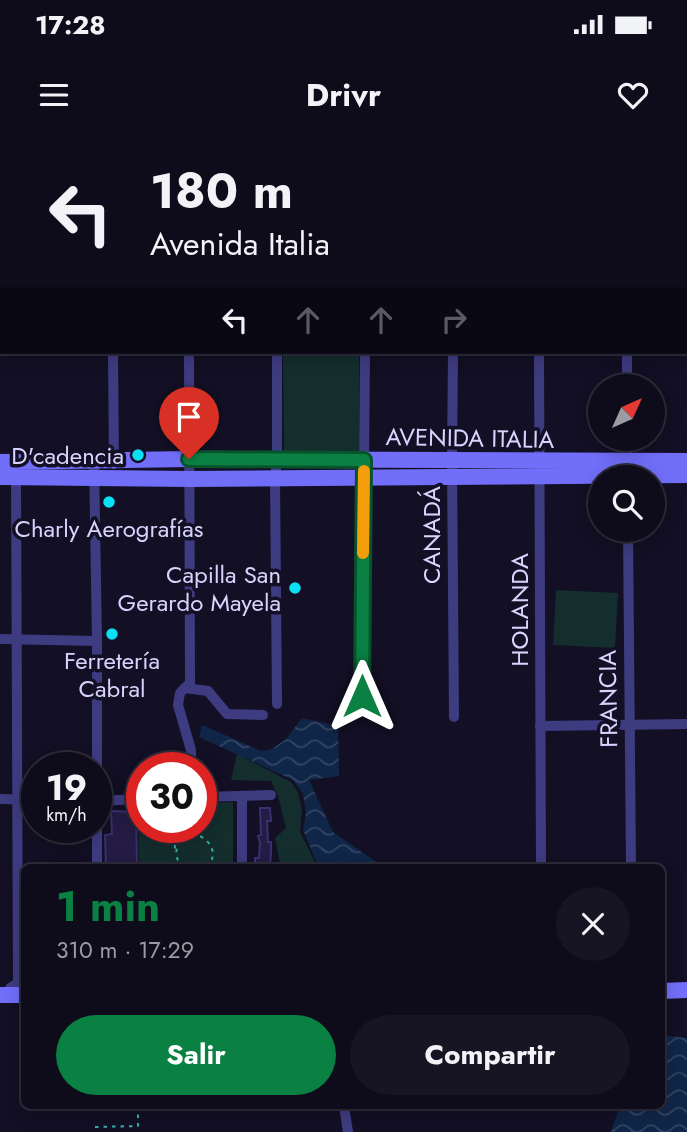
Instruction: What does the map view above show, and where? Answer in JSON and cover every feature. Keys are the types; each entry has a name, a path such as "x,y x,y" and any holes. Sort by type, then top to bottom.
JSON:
{"main road":[{"name":"AVENIDA ITALIA","path":"8,470 94,460 189,459 364,460 452,469"},
{"name":"AVENIDA ITALIA","path":"663,465 687,461"},
{"name":"AVENIDA ITALIA","path":"8,470 94,478 190,479 363,477 452,469 588,470"},
{"name":"AVENIDA ITALIA","path":"665,474 687,475"},
{"path":"665,991 687,990"}],"street":[{"path":"0,140 62,140"},
{"path":"113,354 114,478"},
{"path":"189,354 190,682 180,693 178,705 191,752"},
{"path":"277,354 277,704"},
{"path":"362,696 365,354"},
{"name":"CANADÁ","path":"453,354 454,717"},
{"name":"HOLANDA","path":"539,354 541,864"},
{"path":"627,354 627,374"},
{"path":"94,460 97,752"},
{"path":"8,470 17,639 13,989"},
{"name":"FRANCIA","path":"628,542 631,864"},
{"path":"0,639 97,641"},
{"path":"185,688 208,691 227,714 263,715"},
{"path":"540,726 687,724"},
{"path":"217,797 271,795"},
{"path":"242,796 242,864"},
{"path":"0,799 21,799"},
{"path":"97,843 97,864"},
{"path":"344,1109 348,1132"}],"path":[{"path":"175,853 183,839 194,835 205,838 213,851 209,864"},
{"path":"175,843 176,859 179,864"},
{"path":"94,1127 138,1126 138,1109"}],"green space":[{"path":"283,354 359,354 359,455 284,455"},
{"path":"556,590 618,593 615,648 553,645"},
{"path":"237,754 291,782 298,792 302,810 300,832 316,864 280,864 275,838 286,828 278,796 271,781 231,780"},
{"path":"233,802 233,864 139,864 139,843 217,843 217,803"}],"water":[{"path":"302,718 338,726 339,776 309,780 333,832 379,864 317,864 303,830 306,813 303,794 293,780 199,737 202,725 261,751 272,749 286,739"},
{"path":"665,1035 687,1038 687,1132 611,1132 619,1109 665,1109"}],"building":[{"path":"260,808 270,808 271,821 267,821 268,842 271,842 270,864 255,864 255,858 259,858 258,836 261,835"},
{"path":"112,811 126,812 126,843 137,843 137,864 106,864 105,843 112,843"}],"slow traffic":[{"path":"363,553 364,471"}],"place":[{"name":"D'cadencia","path":"138,455"},
{"name":"Charly Aerografías","path":"109,502"},
{"name":"Capilla San Gerardo Mayela","path":"295,588"},
{"name":"Ferretería Cabral","path":"112,634"}],"route":[{"path":"189,459 364,460 362,696"}]}
